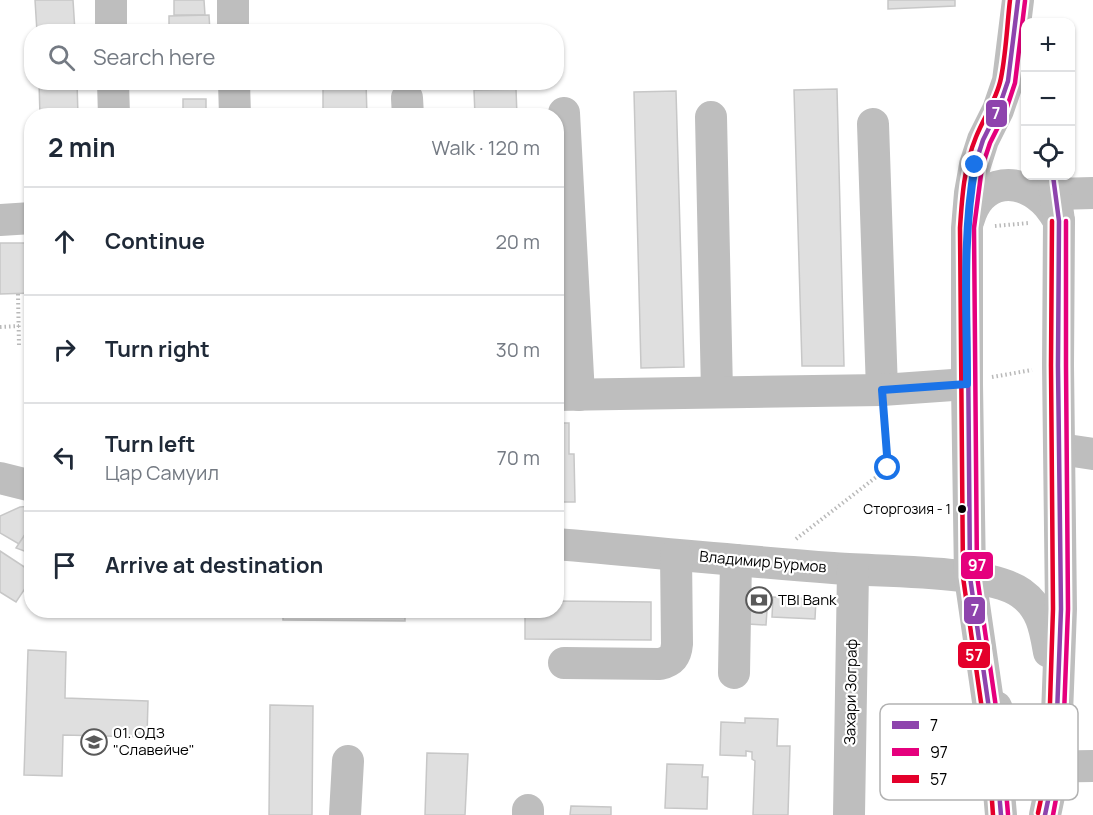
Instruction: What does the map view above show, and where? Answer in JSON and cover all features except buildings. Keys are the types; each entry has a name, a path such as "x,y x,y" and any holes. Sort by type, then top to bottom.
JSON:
{"street":[{"path":"111,0 111,24"},
{"path":"233,0 233,24"},
{"path":"1020,0 1025,18"},
{"path":"988,704 970,576 967,228 975,165 1008,81 1020,0"},
{"path":"113,90 114,108"},
{"path":"234,90 235,108"},
{"path":"564,113 568,395 967,389"},
{"path":"711,117 717,392"},
{"path":"873,124 882,390"},
{"path":"967,228 977,200 986,191 999,185 1013,184 1028,190 1049,206 1056,197 1093,193"},
{"path":"1056,197 1061,609 1057,704"},
{"path":"0,220 24,218"},
{"path":"1060,449 1093,454"},
{"path":"0,478 24,484"},
{"name":"Владимир Бурмов","path":"564,545 853,570 970,576 1010,587 1021,593 1039,613 1045,624 1056,704"},
{"path":"564,663 660,664 668,662 676,654 677,644 676,555"},
{"path":"734,673 751,562"},
{"name":"Захари Зограф","path":"849,815 853,570"},
{"path":"985,681 995,704"},
{"path":"345,815 348,761"},
{"path":"1078,766 1093,766"},
{"path":"999,800 1001,815"},
{"path":"1045,815 1048,800"}],"path":[{"path":"967,228 1056,197"},
{"path":"18,294 19,346"},
{"path":"0,327 19,326"},
{"path":"967,389 991,377 1058,366"},
{"path":"751,562 888,468 882,390"}],"transit line":[{"name":"57","path":"981,704 963,577 960,228 969,159 1001,78 1010,0"},
{"name":"7","path":"988,704 970,577 967,228 975,165 1008,81 1018,0"},
{"name":"97","path":"995,704 977,576 974,228 982,167 1015,83 1025,1"},
{"name":"7","path":"1054,180 1059,221 1061,609 1057,704"},
{"name":"57","path":"1050,704 1053,609 1052,221"},
{"name":"97","path":"1064,704 1068,609 1066,221"},
{"name":"57","path":"992,800 993,815"},
{"name":"7","path":"1000,800 1001,815"},
{"name":"97","path":"1007,800 1008,814"},
{"name":"57","path":"1038,813 1041,800"},
{"name":"7","path":"1045,815 1048,800"},
{"name":"97","path":"1053,815 1056,800"}],"place":[{"name":"Сторгозия - 1","path":"962,509"},
{"name":"TBI Bank","path":"759,600"},
{"name":"01. ОДЗ \"Славейче\"","path":"94,742"}],"route":[{"path":"888,468 882,390 967,384 967,228 975,165"}]}
